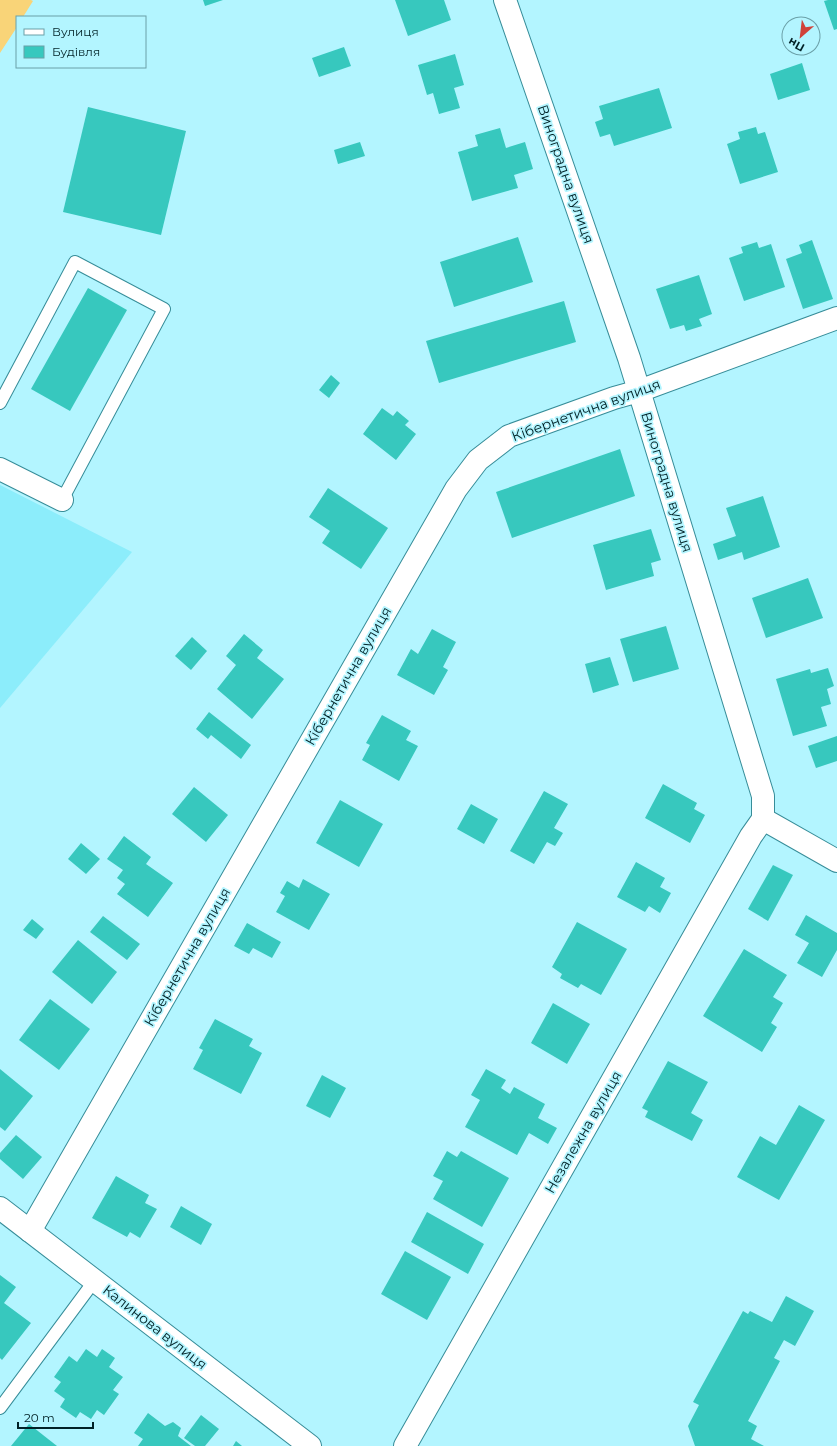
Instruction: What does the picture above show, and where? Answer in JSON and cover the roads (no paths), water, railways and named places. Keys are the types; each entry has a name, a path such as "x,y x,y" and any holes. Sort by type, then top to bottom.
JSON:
{"street":[{"name":"Виноградна вулиця","path":"505,0 629,358 763,796 762,819"},
{"name":"Кібернетична вулиця","path":"30,1231 456,489 478,460 509,436 614,398 639,391 837,318"},
{"path":"0,469 62,500"},
{"path":"762,819 837,861"},
{"name":"Незалежна вулиця","path":"405,1446 762,819"},
{"name":"Калинова вулиця","path":"0,1208 310,1446"}],"lane":[{"path":"0,403 75,262 164,309 62,500"},
{"path":"0,1408 95,1280"}]}
